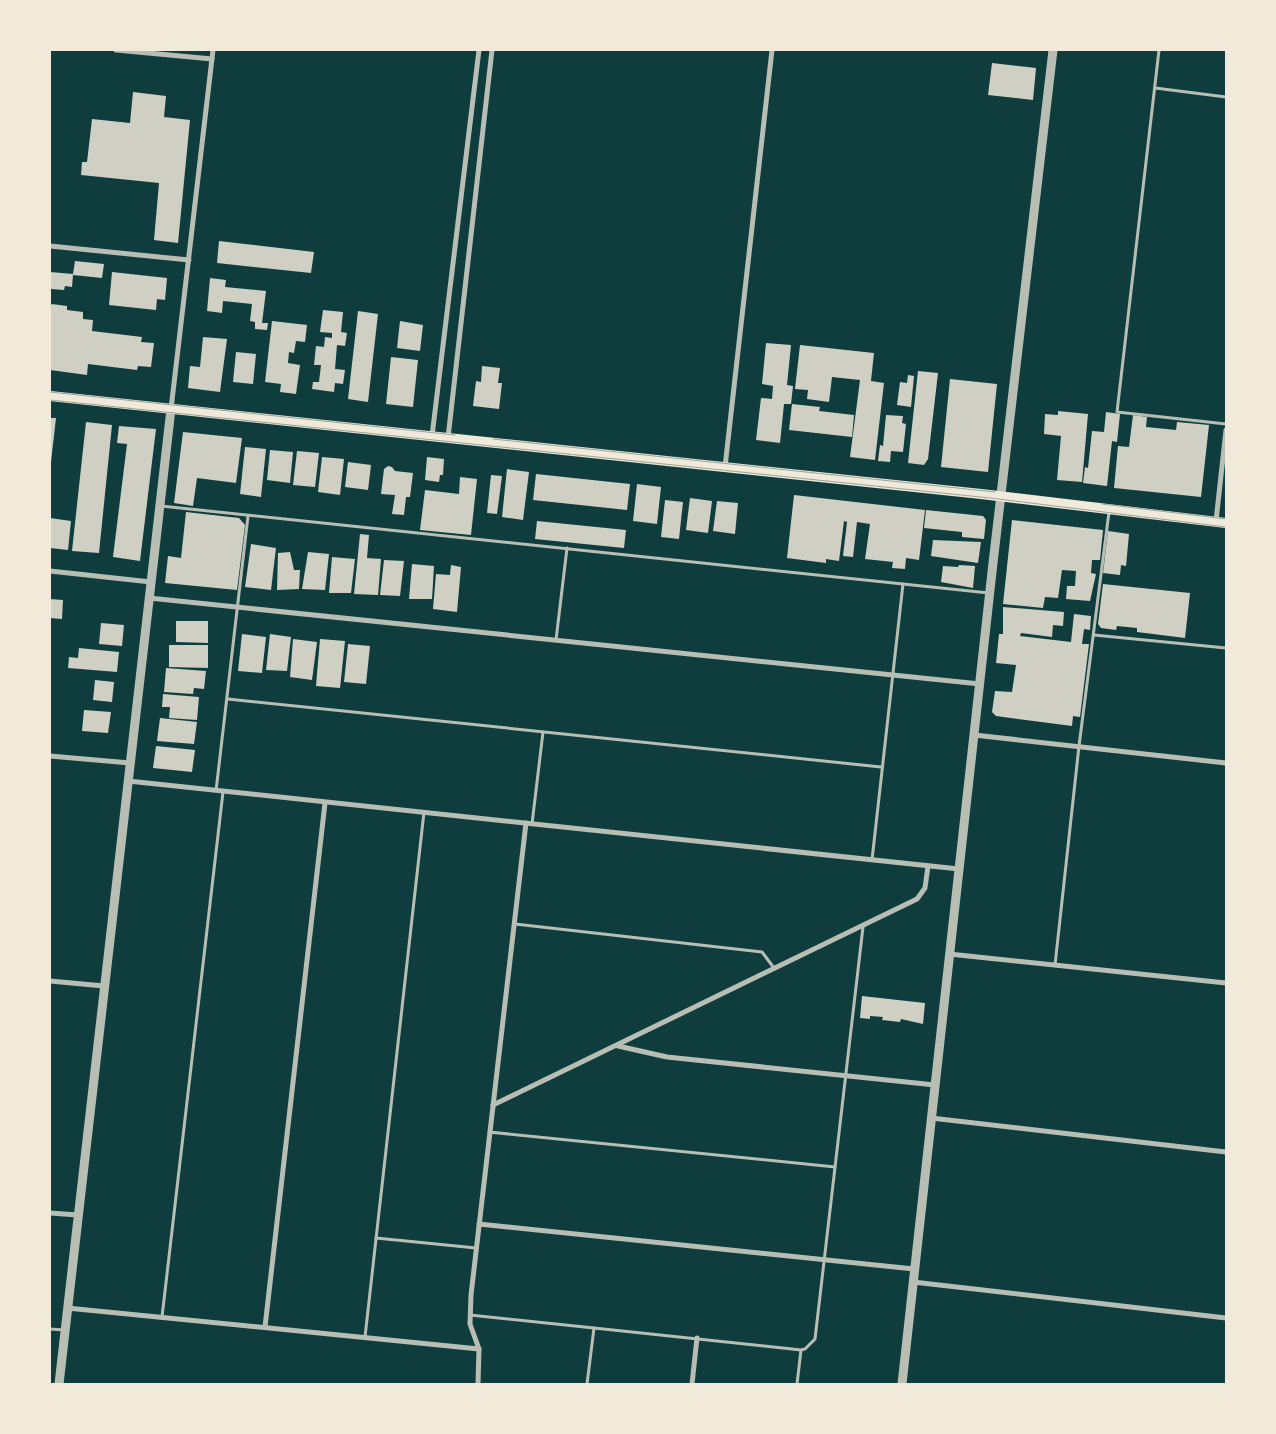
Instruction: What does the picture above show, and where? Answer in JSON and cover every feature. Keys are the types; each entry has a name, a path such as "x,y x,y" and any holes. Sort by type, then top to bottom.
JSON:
{"main road":[{"path":"50,396 1001,496 1221,522"}],"street":[{"path":"116,50 212,59"},
{"path":"59,1384 213,50"},
{"path":"432,436 478,50"},
{"path":"448,438 492,50"},
{"path":"725,467 772,50"},
{"path":"902,1384 949,954 1053,50"},
{"path":"468,140 481,142"},
{"path":"50,246 189,260"},
{"path":"453,271 466,272"},
{"path":"1221,522 1226,430"},
{"path":"50,571 151,582"},
{"path":"149,598 980,684"},
{"path":"974,735 1226,762"},
{"path":"50,756 130,764"},
{"path":"128,781 959,869"},
{"path":"265,1327 325,803"},
{"path":"478,1384 479,1349 469,1315 526,823"},
{"path":"493,1105 863,927 920,896 925,888 928,866"},
{"path":"949,954 1226,983"},
{"path":"50,982 104,986"},
{"path":"618,1046 667,1057 935,1085"},
{"path":"931,1118 1226,1152"},
{"path":"50,1213 78,1215"},
{"path":"479,1224 914,1269"},
{"path":"913,1282 1226,1318"},
{"path":"67,1308 479,1349"},
{"path":"692,1384 697,1338"}],"lane":[{"path":"1159,50 1117,412 1226,424"},
{"path":"1155,88 1226,96"},
{"path":"160,506 990,593"},
{"path":"1055,965 1079,746 1109,509"},
{"path":"216,791 248,516"},
{"path":"556,640 567,548"},
{"path":"872,860 880,767 902,584"},
{"path":"1094,635 1226,648"},
{"path":"228,699 880,767"},
{"path":"532,824 543,732"},
{"path":"162,1317 223,792"},
{"path":"364,1337 424,812"},
{"path":"515,924 762,952 775,969"},
{"path":"469,1315 805,1349 815,1339 863,927"},
{"path":"489,1132 835,1167"},
{"path":"376,1238 476,1248"},
{"path":"587,1384 594,1328"},
{"path":"50,1329 65,1330"},
{"path":"798,1384 801,1350"}],"building":[{"path":"992,63 1036,68 1033,100 988,95"},
{"path":"133,92 166,96 164,117 190,120 178,243 154,240 159,183 81,175 82,162 87,162 92,119 130,123"},
{"path":"219,241 314,252 311,273 217,263"},
{"path":"75,261 104,264 102,278 73,275 72,287 65,286 64,290 51,289 50,272 73,274"},
{"path":"112,272 167,278 165,300 157,299 156,310 109,305"},
{"path":"210,278 226,280 225,287 266,291 262,323 268,323 267,330 255,329 255,322 250,321 252,304 223,301 222,313 207,311"},
{"path":"52,304 67,306 67,310 83,312 83,319 93,320 92,331 142,337 141,342 154,343 151,367 138,366 137,370 88,364 87,375 50,370 50,306"},
{"path":"323,310 343,312 341,332 347,333 345,346 337,345 335,369 345,370 343,384 335,383 334,392 312,389 313,382 319,382 321,365 314,365 316,346 324,347 325,337 332,338 332,333 320,332"},
{"path":"358,311 378,314 368,402 348,399"},
{"path":"272,321 307,325 305,342 296,341 294,353 289,352 288,363 300,365 296,394 280,392 281,384 265,382"},
{"path":"400,321 423,325 420,351 397,348"},
{"path":"203,337 227,339 220,392 188,388 190,366 200,367"},
{"path":"766,343 791,345 787,385 793,386 791,404 784,404 780,443 756,440 761,398 772,399 773,386 762,384"},
{"path":"800,345 874,353 871,381 884,383 875,460 850,457 860,380 832,377 829,402 807,399 808,390 795,389"},
{"path":"236,352 256,354 253,384 233,382"},
{"path":"391,357 418,360 413,407 386,404"},
{"path":"482,366 500,368 498,383 502,383 499,409 473,406 476,381 481,382"},
{"path":"918,371 938,373 928,459 924,465 908,463"},
{"path":"908,375 914,376 911,407 897,405 900,382 907,383"},
{"path":"950,379 997,384 988,472 941,467"},
{"path":"792,404 820,407 819,411 854,415 852,437 789,430"},
{"path":"1058,411 1088,414 1082,482 1057,480 1061,436 1044,434 1045,414 1058,415"},
{"path":"1106,412 1120,414 1117,442 1112,441 1107,486 1083,483 1085,467 1088,468 1092,431 1104,432"},
{"path":"886,415 903,416 902,423 906,424 903,452 891,451 890,462 878,461 880,445 883,446"},
{"path":"1133,415 1147,417 1146,427 1176,430 1177,422 1209,425 1201,497 1114,488 1118,446 1129,447"},
{"path":"50,418 56,418 51,462 50,462"},
{"path":"86,422 112,425 99,553 72,551"},
{"path":"119,426 156,429 140,561 113,557 127,444 117,443"},
{"path":"183,432 242,438 236,483 197,478 193,506 174,503"},
{"path":"245,447 266,449 261,497 240,494"},
{"path":"270,450 293,452 290,483 267,480"},
{"path":"297,451 319,453 315,487 293,485"},
{"path":"322,457 344,459 340,495 318,492"},
{"path":"427,457 444,459 443,475 440,475 439,482 425,480"},
{"path":"348,462 371,465 368,490 345,487"},
{"path":"388,466 392,467 395,471 413,473 410,497 406,497 404,515 392,514 395,495 381,494 384,469"},
{"path":"507,469 529,472 523,520 502,517"},
{"path":"536,474 630,484 627,510 533,500"},
{"path":"491,475 502,476 497,514 487,513"},
{"path":"460,477 477,479 471,535 420,530 425,490 459,494"},
{"path":"637,484 661,487 657,524 633,521"},
{"path":"794,495 925,510 919,560 906,558 905,569 892,568 893,562 865,559 870,524 857,522 853,557 843,556 847,522 844,521 839,561 826,559 826,563 787,558"},
{"path":"690,498 712,501 708,533 686,530"},
{"path":"665,500 683,502 679,539 661,537"},
{"path":"717,501 738,503 735,534 713,531"},
{"path":"926,510 983,516 986,520 984,539 962,537 962,532 924,528"},
{"path":"186,512 239,518 245,525 237,590 165,583 168,556 181,558"},
{"path":"50,518 71,521 68,550 50,548"},
{"path":"1012,520 1103,530 1100,560 1092,560 1091,573 1096,574 1090,601 1066,599 1067,586 1075,586 1076,571 1062,570 1058,598 1045,597 1043,608 1003,604"},
{"path":"537,521 626,530 624,548 535,539"},
{"path":"1108,531 1129,534 1126,566 1121,565 1120,575 1103,573"},
{"path":"360,534 369,535 367,558 381,559 378,595 354,594"},
{"path":"933,540 981,542 978,563 931,556"},
{"path":"251,544 276,548 271,590 245,587"},
{"path":"290,552 294,570 300,570 299,589 277,590 278,553"},
{"path":"308,552 329,554 325,590 302,589"},
{"path":"332,557 355,559 351,593 329,593"},
{"path":"384,560 404,561 400,596 380,595"},
{"path":"412,564 434,566 432,599 409,599"},
{"path":"451,565 461,567 457,612 433,609 436,574 450,575"},
{"path":"959,565 975,566 973,588 941,582 943,566 958,567"},
{"path":"1103,584 1190,593 1185,638 1137,632 1137,628 1117,626 1116,630 1101,628 1098,624"},
{"path":"50,599 63,600 62,619 50,618"},
{"path":"1003,607 1064,612 1063,626 1053,625 1052,637 1021,633 1020,636 1071,642 1074,614 1091,616 1090,630 1084,629 1082,644 1089,644 1080,717 1073,716 1072,726 996,716 992,712 995,691 1012,692 1016,665 996,663 999,634 1003,634"},
{"path":"176,621 208,621 208,643 176,642"},
{"path":"101,623 124,625 122,646 99,644"},
{"path":"242,634 266,637 262,673 238,671"},
{"path":"270,634 291,637 287,671 266,670"},
{"path":"293,639 317,642 312,680 290,677"},
{"path":"320,639 345,641 340,688 316,686"},
{"path":"348,644 370,646 366,684 344,682"},
{"path":"169,645 208,645 208,668 169,667"},
{"path":"79,648 119,652 117,672 68,668 69,657 78,658"},
{"path":"166,668 206,671 204,689 194,688 193,694 164,692"},
{"path":"95,680 114,682 112,702 93,700"},
{"path":"163,694 199,697 197,720 169,718 170,707 162,707"},
{"path":"84,710 111,712 108,733 82,731"},
{"path":"160,718 197,722 194,744 157,741"},
{"path":"156,746 195,750 192,772 153,768"},
{"path":"862,996 925,1003 923,1024 901,1019 900,1022 882,1020 883,1017 870,1016 870,1019 860,1018"}],"tram line":[{"path":"50,392 455,435"},
{"path":"50,400 990,498 1226,527"},
{"path":"493,439 995,492"},
{"path":"1102,504 1226,519"}]}
